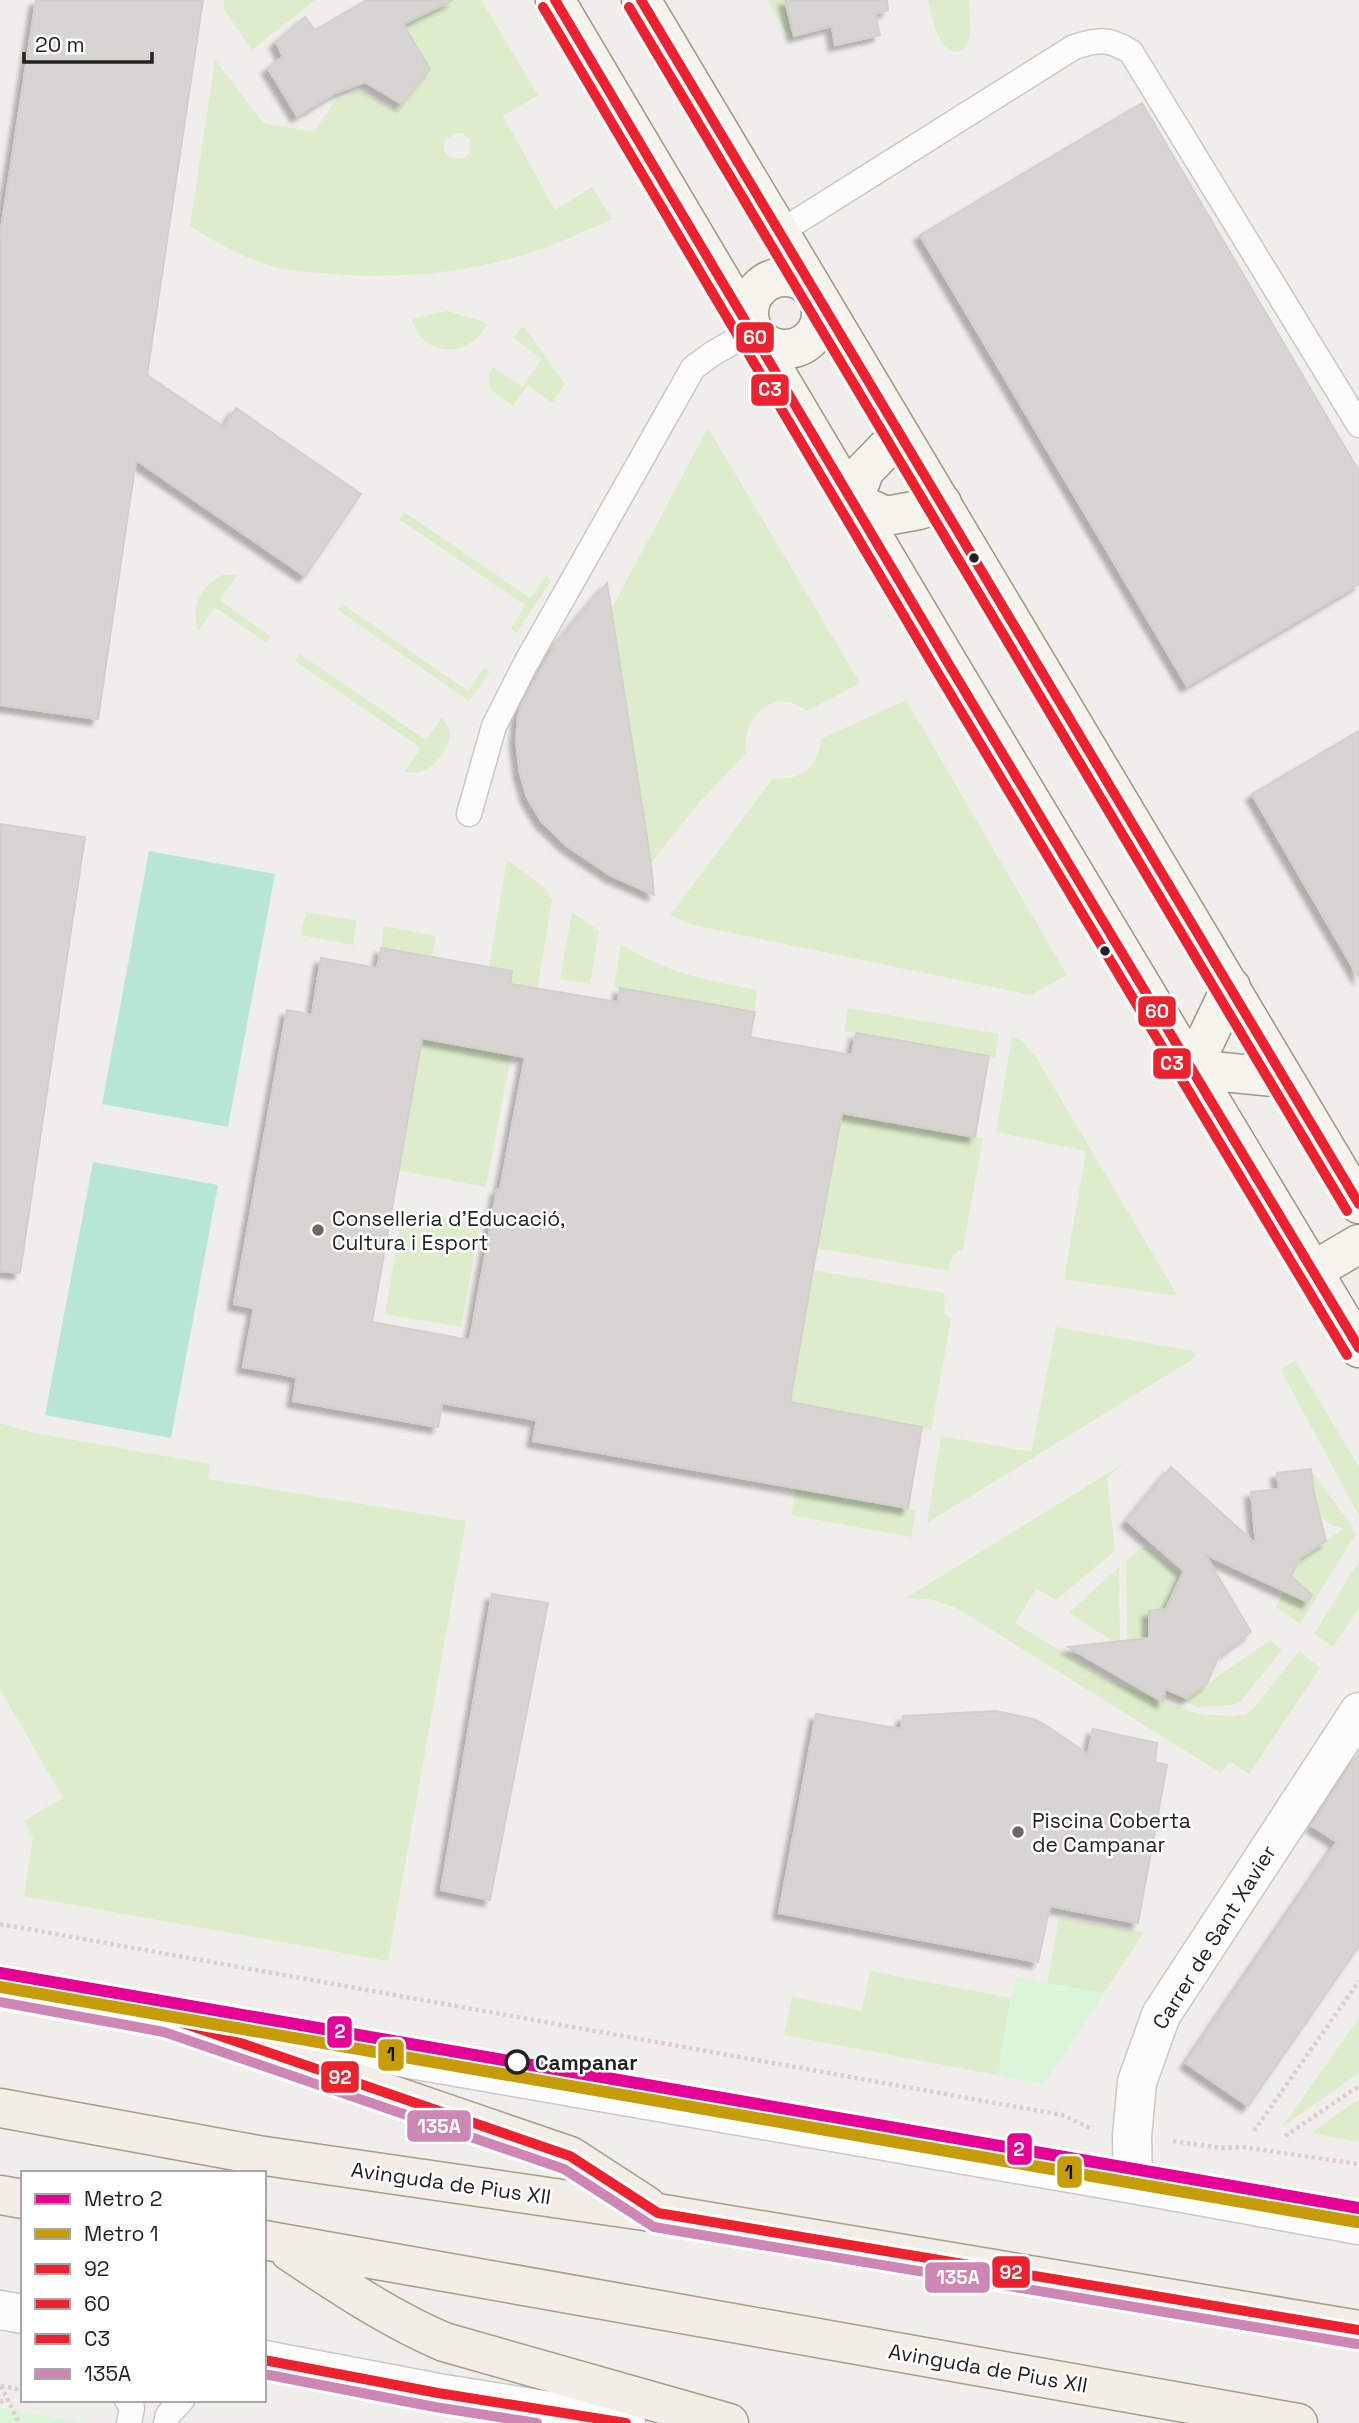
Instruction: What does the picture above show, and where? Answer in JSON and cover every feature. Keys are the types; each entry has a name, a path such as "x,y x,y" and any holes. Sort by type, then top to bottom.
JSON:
{"main road":[{"path":"555,0 1313,1271 1354,1331"},
{"path":"641,0 1359,1204"},
{"path":"785,277 798,279 817,294 821,317 818,328 803,345 780,349 769,346 752,331 749,319 754,295 762,285 785,277"},
{"path":"853,502 865,470 899,435"},
{"path":"853,502 886,516 919,510 942,502"},
{"path":"1192,1069 1231,987"},
{"path":"1192,1069 1284,1078"},
{"path":"1313,1271 1359,1244"},
{"path":"168,2018 570,2156 658,2213"},
{"name":"Avinguda de Pius XII","path":"0,2108 258,2155 658,2213 1359,2330"},
{"path":"0,2194 21,2199"},
{"path":"271,2241 370,2305 444,2342 729,2423"},
{"name":"Avinguda de Pius XII","path":"271,2241 1298,2423"}],"street":[{"name":"Carrer de Sant Xavier","path":"1133,2184 1132,2136 1137,2082 1161,2015 1359,1712"},
{"path":"0,1988 1359,2225"},
{"path":"0,2310 21,2314"},
{"path":"266,2361 436,2408 625,2423"}],"lane":[{"path":"780,232 1074,47 1092,41 1113,41 1131,52 1359,425"},
{"path":"469,814 494,726 526,663 693,368 752,331"},
{"path":"128,2402 132,2408 129,2423"},
{"path":"166,2423 168,2415 180,2402"}],"path":[{"path":"0,1924 1062,2115 1095,2131"},
{"path":"1254,2131 1359,1981"},
{"path":"1285,2136 1359,2085"},
{"path":"1171,2141 1221,2148 1242,2147 1359,2164"},
{"path":"1,2386 21,2390"},
{"path":"1,2386 19,2423"},
{"path":"0,2402 8,2399"}],"green space":[{"path":"224,0 315,0 252,50 223,8"},
{"path":"441,0 481,0 538,95 503,116 555,210 592,187 612,219 513,258 447,271 379,276 286,270 239,254 190,226 215,60 263,123 314,132 334,102 359,90 397,111 426,73 419,52 403,24 443,4","holes":["454,133 463,133 470,140 469,154 462,159 449,157 444,151 444,142"]},
{"path":"767,0 785,0 794,36 790,38"},
{"path":"928,0 969,0 970,34 963,49 952,51 941,41"},
{"path":"447,311 487,324 476,339 460,348 442,349 433,346 421,337 412,321"},
{"path":"521,328 525,328 565,384 552,403 528,385 513,405 496,394 489,385 489,374 493,367 522,387 542,359 514,338"},
{"path":"708,428 860,683 807,711 795,704 783,702 772,703 763,709 749,728 746,753 698,804 651,863 611,610"},
{"path":"404,512 530,598 546,576 552,580 516,633 511,629 525,605 399,519"},
{"path":"222,575 237,575 220,600 270,636 266,643 215,607 198,631 195,614 199,598 214,580"},
{"path":"342,604 468,691 484,668 490,672 469,701 338,610"},
{"path":"300,654 426,740 442,717 450,732 449,742 443,753 427,769 404,772 421,748 295,661"},
{"path":"906,700 1067,975 1031,995 689,924 670,915 773,778 800,775 817,757 821,739"},
{"path":"149,851 275,874 228,1127 102,1104"},
{"path":"507,860 546,889 552,900 530,1035 489,967"},
{"path":"306,912 357,921 353,945 301,935"},
{"path":"572,912 599,931 590,984 560,979"},
{"path":"384,926 436,936 432,957 381,948"},
{"path":"621,944 671,969 703,979 757,990 755,1012 614,987"},
{"path":"848,1008 999,1034 995,1058 844,1031"},
{"path":"1012,1036 1022,1041 1037,1059 1176,1296 1064,1279 1086,1151 996,1132"},
{"path":"422,1038 511,1055 486,1187 397,1170"},
{"path":"842,1113 983,1138 963,1249 952,1258 948,1271 817,1248"},
{"path":"93,1162 218,1185 171,1438 45,1415"},
{"path":"403,1210 480,1224 461,1327 385,1314"},
{"path":"813,1270 944,1293 945,1314 951,1319 931,1430 790,1402"},
{"path":"1056,1327 1193,1351 1195,1355 1193,1359 927,1523 941,1436 1031,1452"},
{"path":"1295,1360 1359,1467 1359,1516 1281,1370"},
{"path":"0,1423 34,1433 210,1464 208,1479 466,1521 388,1961 24,1896 33,1837 24,1821 63,1798 0,1689"},
{"path":"1123,1464 1107,1478 1115,1551 1056,1600 1036,1589 1015,1623 1105,1679 1197,1714 1245,1714 1254,1708 1299,1651 1320,1668 1249,1774 1230,1761 1221,1773 955,1607 930,1599 906,1598"},
{"path":"1310,1469 1353,1527 1355,1535 1300,1624 1276,1607 1300,1558 1342,1530 1331,1525 1320,1513 1316,1505"},
{"path":"796,1488 916,1510 911,1537 791,1515"},
{"path":"1147,1547 1182,1575 1166,1609 1149,1611 1149,1638 1132,1640 1166,1673 1165,1689 1187,1698 1270,1640 1282,1650 1240,1702 1197,1707 1128,1676 1126,1562 1139,1549"},
{"path":"1359,1561 1359,1608 1333,1647 1314,1634"},
{"path":"1119,1567 1120,1646 1069,1613"},
{"path":"1059,1918 1144,1932 1104,1993 1047,1983"},
{"path":"870,1971 1011,1998 997,2075 784,2035 792,1997 862,2011"},
{"path":"1015,1977 1104,1993 1044,2084 997,2075"},
{"path":"1359,2018 1359,2073 1282,2127"},
{"path":"1359,2099 1359,2142 1311,2133"},
{"path":"0,2408 88,2423 0,2423"}],"building":[{"path":"36,0 203,0 147,375 224,427 236,408 361,494 305,576 136,460 98,719 0,705 0,236"},
{"path":"367,0 453,0 403,24 430,69 402,104 365,82 335,93 297,116 268,68 283,56 276,42 305,17 315,30"},
{"path":"785,0 887,0 888,10 875,14 880,35 835,45 832,26 794,36"},
{"path":"1142,103 1359,471 1359,584 1187,686 920,235"},
{"path":"607,583 654,895 610,875 567,846 541,821 527,797 520,773 516,741 522,704 556,644"},
{"path":"1359,731 1359,978 1252,794"},
{"path":"0,824 85,837 20,1273 0,1271"},
{"name":"Conselleria d'Educació, Cultura i Esport","path":"381,948 512,971 510,984 618,1002 620,988 755,1012 750,1037 852,1055 856,1033 989,1056 975,1137 842,1113 813,1270 790,1402 922,1427 908,1508 533,1441 537,1420 442,1403 438,1427 293,1401 297,1377 243,1367 254,1308 234,1304 287,1010 312,1015 321,958 377,968","holes":["422,1038 525,1057 500,1190 497,1189 470,1340 372,1322"]},
{"path":"1171,1467 1256,1544 1251,1492 1279,1489 1277,1473 1311,1469 1326,1541 1300,1558 1291,1576 1312,1595 1308,1602 1205,1554 1251,1632 1219,1656 1207,1683 1187,1698 1165,1689 1163,1702 1068,1647 1149,1638 1149,1611 1166,1609 1184,1571 1127,1521"},
{"path":"492,1594 548,1603 490,1900 441,1890"},
{"name":"Piscina Coberta de Campanar","path":"996,1711 1034,1719 1088,1754 1093,1729 1157,1743 1155,1762 1167,1765 1138,1923 1050,1906 1038,1962 779,1913 816,1714 901,1729 903,1716"},
{"path":"1359,1753 1359,1946 1248,2106 1186,2063 1337,1842 1312,1826"}],"metro line":[{"name":"2","path":"0,1973 1359,2208"},
{"name":"1","path":"0,1987 1357,2222"}],"transit line":[{"name":"60","path":"555,0 1359,1348"},
{"name":"60","path":"641,0 1359,1204"},
{"name":"C3","path":"543,7 1347,1355"},
{"name":"C3","path":"629,7 1347,1211"},
{"name":"92","path":"0,1988 168,2018 570,2156 658,2213 1359,2330"},
{"name":"135A","path":"0,2002 164,2032 564,2169 654,2227 1357,2344"},
{"name":"92","path":"266,2360 438,2393 626,2423"},
{"name":"135A","path":"266,2374 435,2407 537,2423"}],"place":[{"name":"Conselleria d'Educació, Cultura i Esport","path":"318,1230"},
{"name":"Piscina Coberta de Campanar","path":"1018,1832"},
{"name":"Campanar","path":"517,2062"}]}
